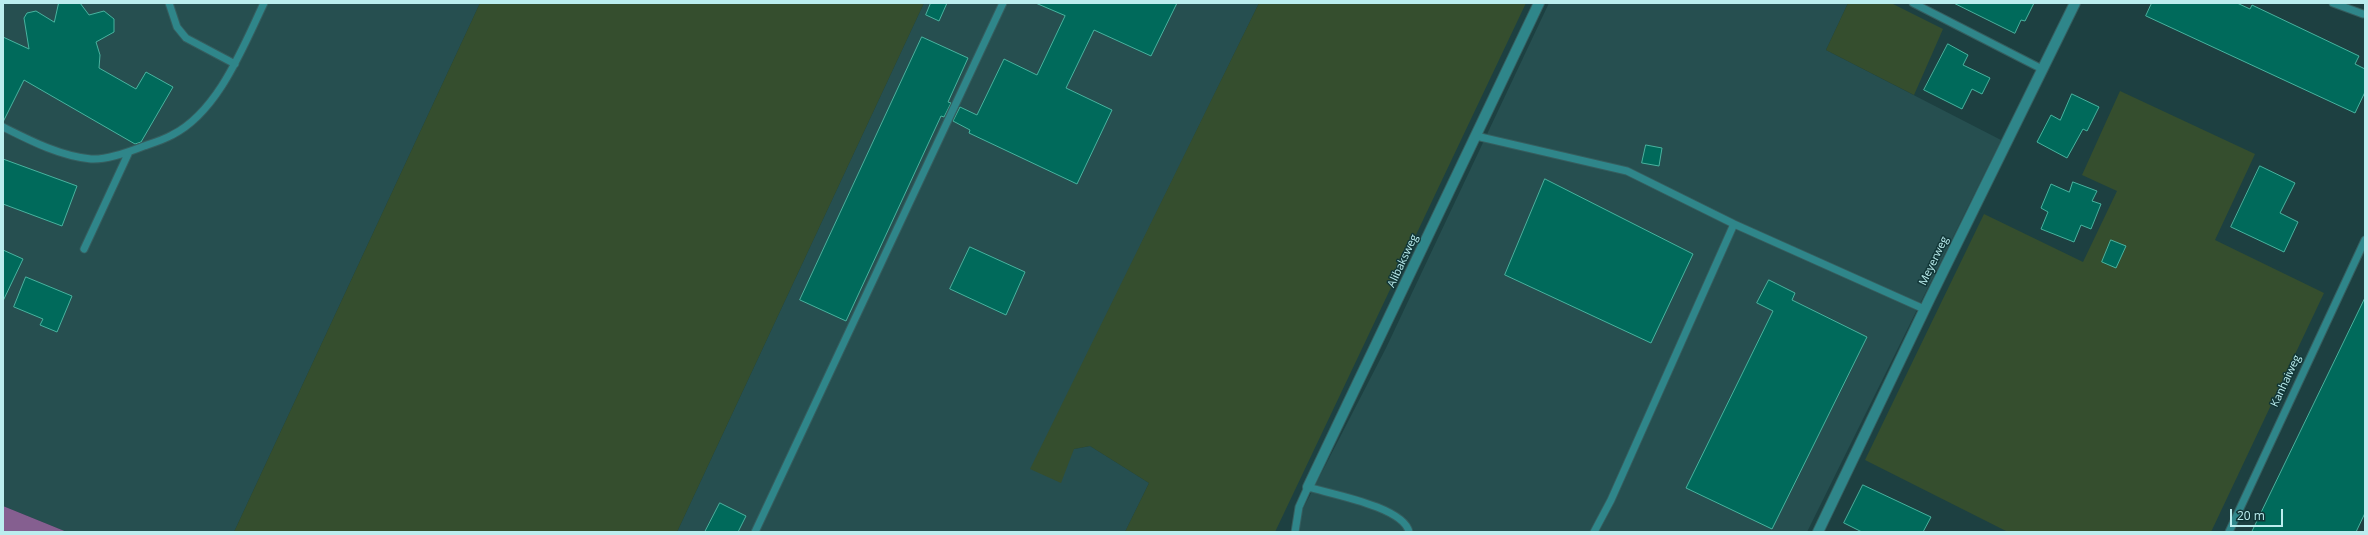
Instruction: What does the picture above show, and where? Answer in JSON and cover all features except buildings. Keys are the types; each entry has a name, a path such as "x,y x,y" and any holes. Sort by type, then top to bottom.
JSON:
{"street":[{"name":"Alibaksweg","path":"1308,487 1539,3"},
{"name":"Meyerweg","path":"1818,532 1924,309 2075,3"}],"lane":[{"path":"169,3 176,28 186,38 235,64"},
{"path":"3,128 49,149 92,159 129,152 173,135 197,116 214,98 235,64 264,3"},
{"path":"755,532 1002,3"},
{"path":"1913,3 2042,69"},
{"path":"2333,3 2364,13"},
{"path":"1476,136 1627,171 1734,224 1924,309"},
{"path":"84,249 129,152"},
{"path":"1594,532 1611,500 1734,224"},
{"name":"Kanhaiweg","path":"2229,532 2365,240"},
{"path":"1308,487 1375,506 1398,517 1408,528 1409,532"},
{"name":"Alibaksweg","path":"1295,532 1299,507 1308,487"}],"shaded area":[{"path":"3,3 480,3 234,532 67,532 3,506"},
{"path":"924,3 1259,3 1031,469 1074,449 1090,446 1149,483 1125,532 677,532"},
{"path":"1549,3 1848,3 1826,50 2001,140 1807,532 1291,532 1386,348"},
{"path":"3,506 67,532 3,532"}],"green space":[{"path":"480,3 924,3 677,532 234,532"},
{"path":"1259,3 1526,3 1275,532 1125,532 1149,483 1090,446 1074,449 1061,483 1030,469"},
{"path":"1848,3 1891,3 1943,29 1914,95 1826,50"},
{"path":"2120,91 2255,154 2215,240 2324,293 2211,532 2008,532 1865,460 1984,214 2083,262 2117,191 2082,175"}]}
